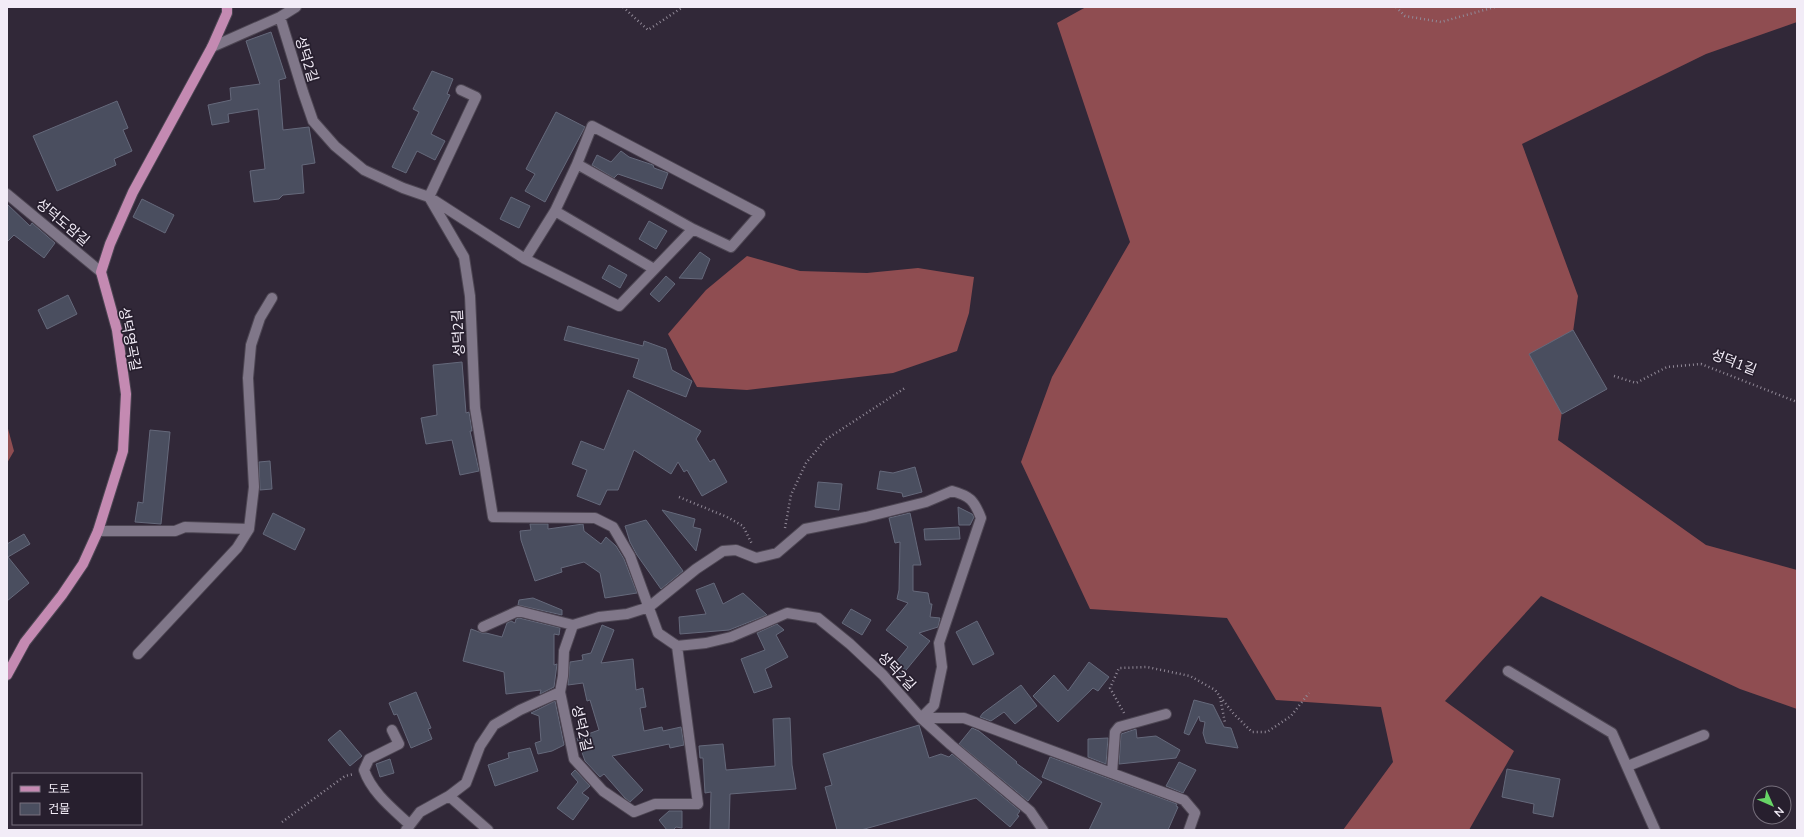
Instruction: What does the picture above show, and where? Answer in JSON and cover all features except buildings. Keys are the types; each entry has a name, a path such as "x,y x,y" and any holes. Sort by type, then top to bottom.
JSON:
{"main road":[{"path":"101,272 110,244 133,192 212,47 227,13 227,7"},
{"name":"성덕영곡길","path":"7,675 25,642 62,595 83,564 98,531 123,451 126,394 117,330 101,272"}],"street":[{"path":"212,47 280,17 296,7"},
{"name":"성덕2길","path":"280,17 313,121 335,146 364,170 402,188 428,197 464,257 470,296 475,408 493,517 595,518 613,527 630,556 658,633 677,646 706,643 731,637 787,613 818,618 850,644 883,676 921,718 1030,811 1043,830"},
{"path":"461,90 476,97 428,197 525,259 619,306 693,229"},
{"path":"525,259 555,211 577,164 592,126 760,214 731,247 693,229 577,164"},
{"name":"성덕도암길","path":"7,194 101,272"},
{"path":"555,211 654,269"},
{"path":"138,654 237,548 249,529 254,487 248,378 251,345 260,318 272,298"},
{"path":"483,627 518,611 573,625 599,617 627,614 649,606 696,569 723,551 736,550 756,558 777,553 805,529 866,517 926,502 952,491 965,495 975,503 981,518 939,643 942,667 934,705 921,718"},
{"path":"98,531 175,531 185,527 249,529"},
{"name":"성덕2길","path":"573,625 564,651 563,676 560,692 574,759 603,791 634,812 655,804 698,804 677,646"},
{"path":"1508,671 1612,733 1628,766 1655,830"},
{"path":"392,730 399,744 369,759 364,770 367,780 408,827 420,812 449,796 466,783 480,746 494,725 520,710 560,692"},
{"path":"1112,773 1116,732 1119,727 1166,714"},
{"path":"921,718 964,718 1184,800 1195,813 1189,830"},
{"path":"1628,766 1704,735"},
{"path":"449,796 488,830"}],"path":[{"path":"623,7 648,30 684,7"},
{"path":"1396,7 1405,16 1441,22 1495,7"},
{"name":"성덕1길","path":"1614,376 1636,383 1667,367 1701,364 1797,402"},
{"path":"784,531 791,495 806,463 825,440 904,388"},
{"path":"679,497 728,516 743,526 752,541 756,558"},
{"path":"1119,727 1124,712 1110,688 1119,668 1147,667 1190,676 1215,690 1233,713 1252,732 1267,732 1291,716 1309,693"},
{"path":"1220,697 1225,723"},
{"path":"282,822 345,776 364,770"}],"shaded area":[{"path":"1086,7 1797,7 1797,22 1706,54 1522,144 1578,296 1558,440 1706,545 1797,570 1797,709 1740,689 1541,596 1445,701 1514,751 1469,830 1343,830 1393,762 1381,707 1276,700 1227,618 1090,609 1021,462 1052,377 1130,242 1057,23"},
{"path":"747,256 800,271 867,273 918,268 974,277 969,313 957,351 893,373 747,390 697,387 668,334 706,290"},
{"path":"7,425 14,451 7,463"}]}
